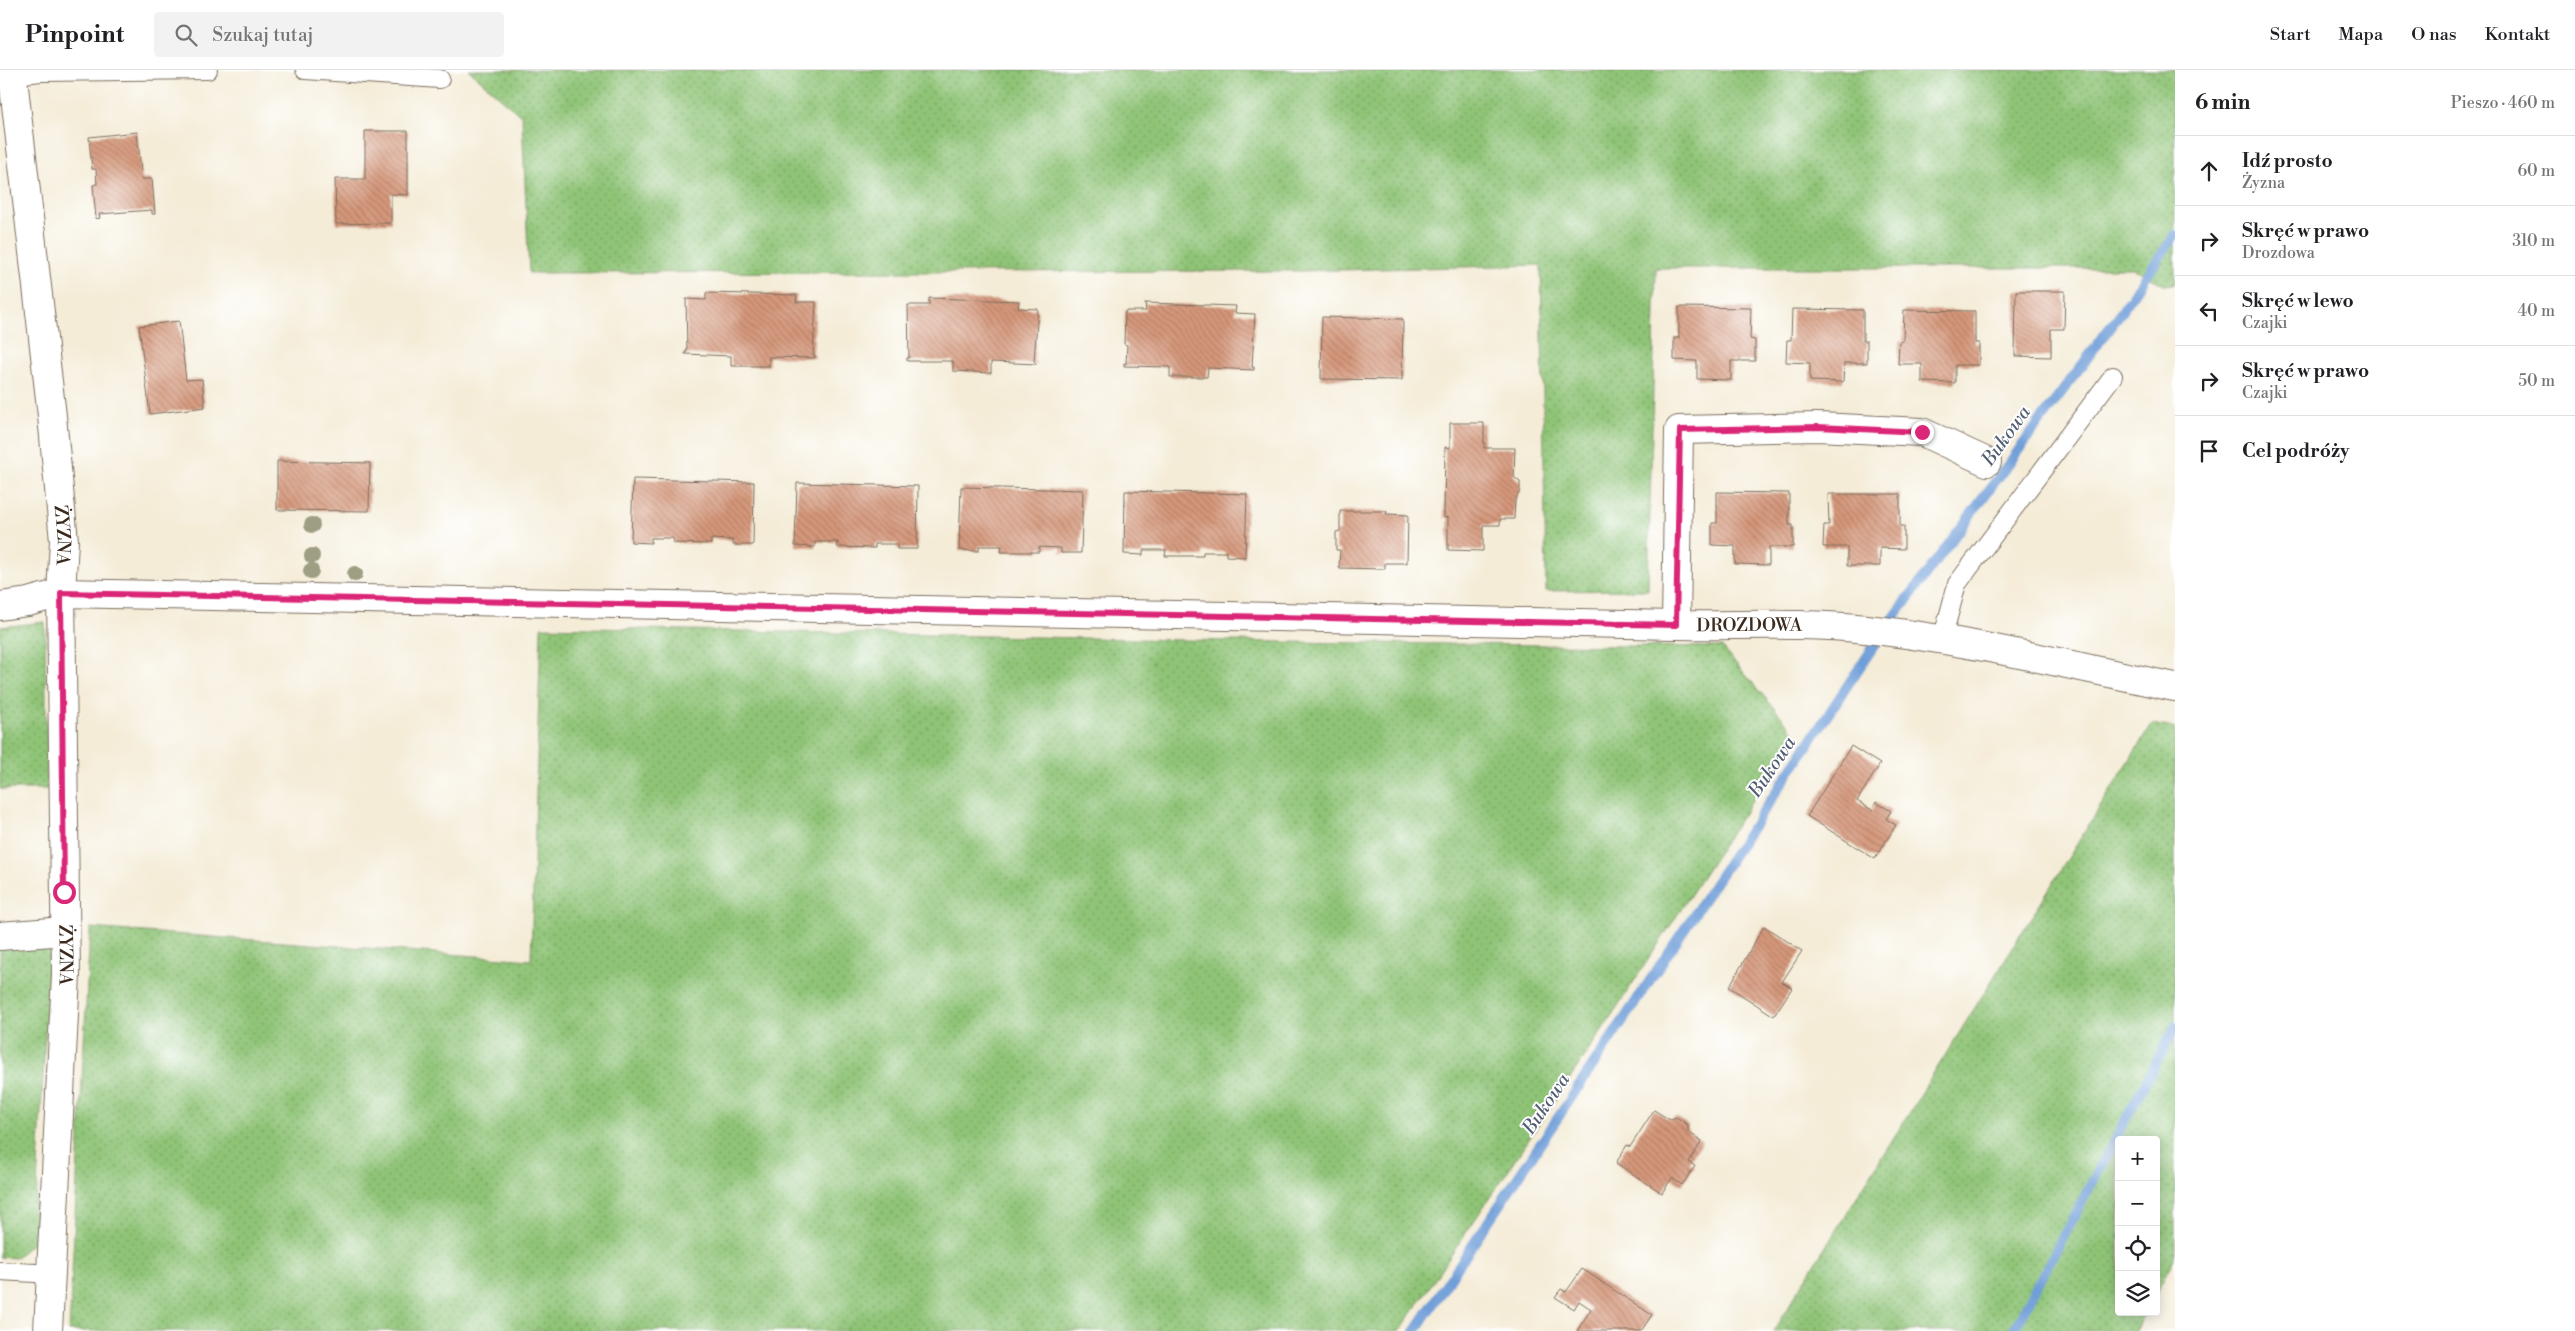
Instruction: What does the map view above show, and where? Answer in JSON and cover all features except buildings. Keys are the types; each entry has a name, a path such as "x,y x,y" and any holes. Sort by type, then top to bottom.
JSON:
{"street":[{"name":"ŻYZNA","path":"13,73 53,425 64,541 61,593 66,975 53,1274 48,1331"},
{"path":"1676,625 1680,430 1818,427 1922,432 1986,462"},
{"name":"DROZDOWA","path":"0,606 28,602 61,593 1847,628 1942,640 2175,687"},
{"path":"0,936 65,931"}],"lane":[{"path":"13,73 208,70"},
{"path":"305,70 440,78"},
{"path":"1942,640 1957,584 2114,376"},
{"path":"0,1271 53,1274"}],"green space":[{"path":"469,70 2175,70 2175,284 2164,285 2133,268 1656,268 1648,590 1546,591 1541,265 1299,271 529,273 522,117"},
{"path":"45,622 47,789 0,789 0,627"},
{"path":"541,627 1283,642 1722,647 1796,734 1585,1056 1400,1331 69,1331 90,928 531,960"},
{"path":"2152,724 2175,728 2175,1259 2160,1287 2160,1136 2115,1136 2115,1316 2144,1316 2136,1331 1773,1331"},
{"path":"50,944 34,1242 15,1258 0,1257 0,948"}],"waterway":[{"name":"Bukowa","path":"1415,1331 1884,631 2117,318 2175,235"},
{"path":"2013,1331 2175,1027"}],"route":[{"path":"64,892 61,593 1676,625 1680,430 1818,427 1922,432"}]}
